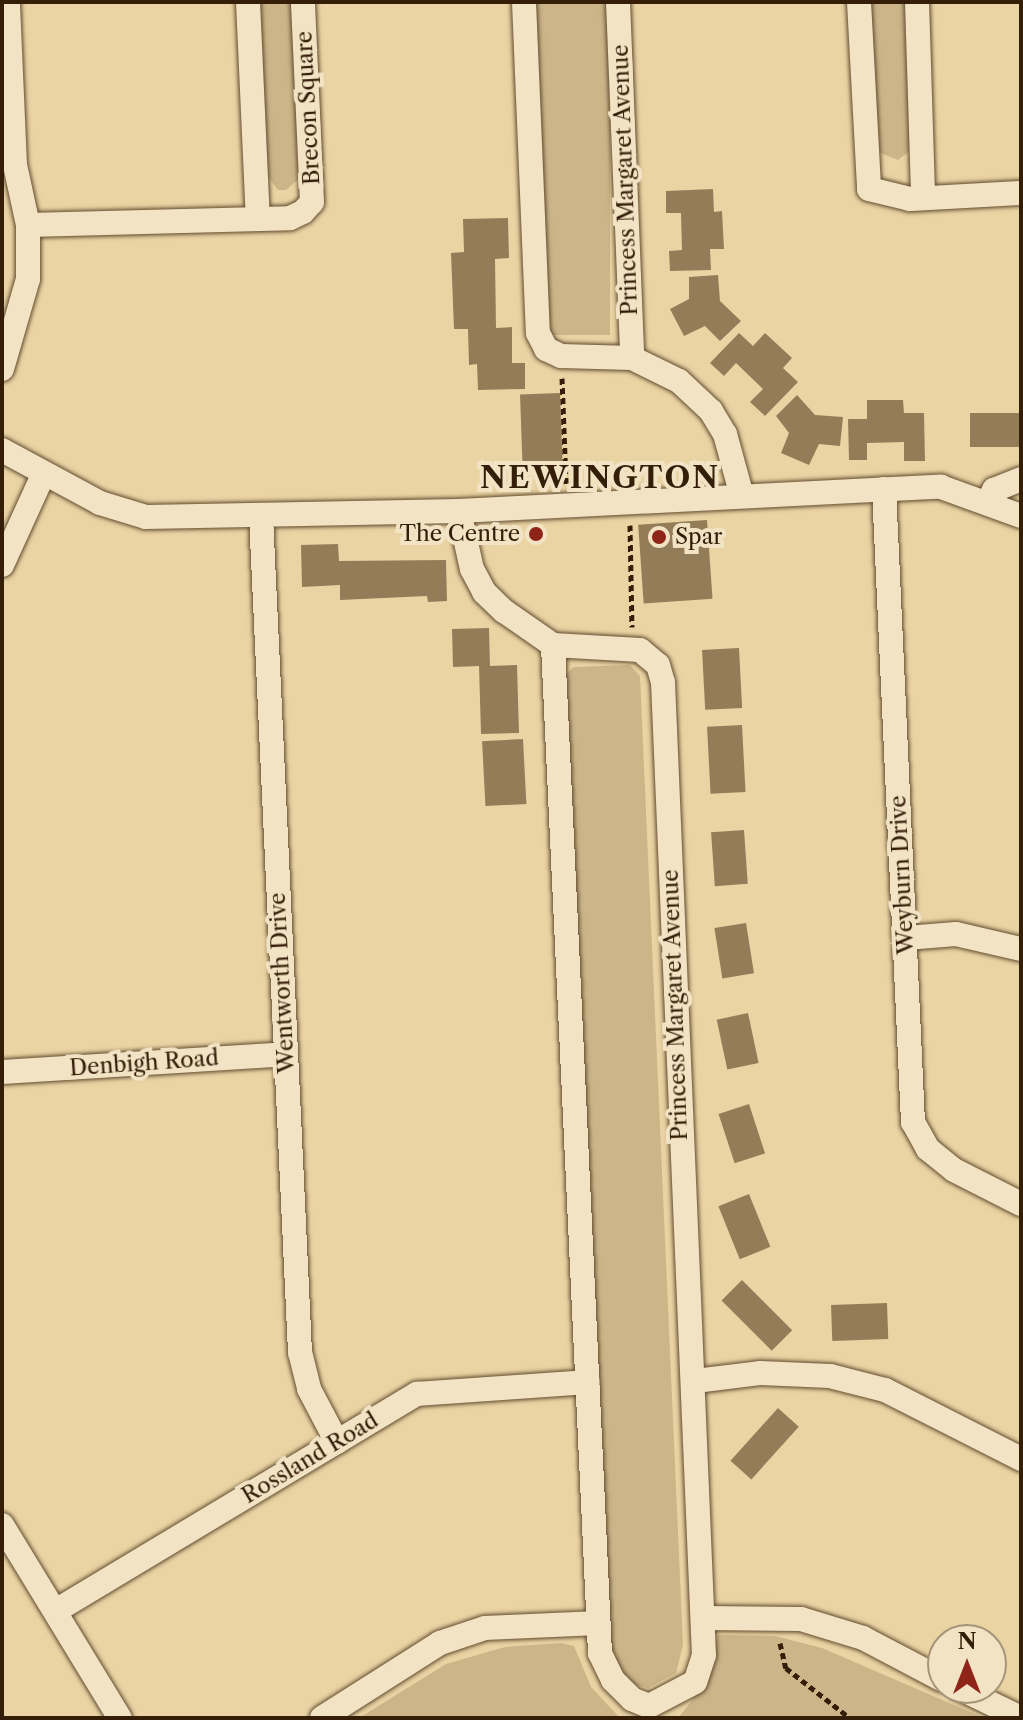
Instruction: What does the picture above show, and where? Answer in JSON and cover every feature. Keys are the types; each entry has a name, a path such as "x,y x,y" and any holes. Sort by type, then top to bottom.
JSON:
{"street":[{"path":"2,369 28,279 28,225 15,165 7,94 8,2"},
{"path":"248,2 258,219"},
{"name":"Brecon Square","path":"28,225 290,218 312,202 303,2"},
{"path":"524,2 538,333 546,349 561,356 632,358 679,381 711,411 736,459 742,496"},
{"name":"Princess Margaret Avenue","path":"618,2 632,358"},
{"path":"859,2 869,189 923,198 1021,193"},
{"path":"917,2 923,198"},
{"path":"2,450 43,475 100,503 146,517 459,511 941,487 988,501 1021,516"},
{"path":"2,565 43,475"},
{"path":"988,501 994,490 1021,479"},
{"name":"Weyburn Drive","path":"884,489 913,1122 928,1149 954,1170 1021,1204"},
{"path":"459,511 472,569 484,592 553,645 632,650"},
{"name":"Wentworth Drive","path":"261,516 300,1352 309,1389 337,1442"},
{"name":"Princess Margaret Avenue","path":"553,645 600,1653 613,1680 649,1712 695,1682 704,1655 704,1618 695,1381 684,1245 663,682 650,655 632,650"},
{"path":"906,938 956,934 1021,949"},
{"name":"Denbigh Road","path":"2,1072 285,1054"},
{"path":"695,1381 760,1373 830,1376 885,1390 1021,1459"},
{"name":"Rossland Road","path":"57,1610 417,1394 588,1382"},
{"path":"2,1525 57,1610 120,1718"},
{"path":"704,1618 781,1618 863,1638 927,1672"},
{"path":"322,1718 451,1639 485,1628 532,1622 598,1623"},
{"path":"992,1704 1021,1718"}],"path":[{"path":"561,356 566,505"},
{"path":"614,525 630,524 632,650"},
{"path":"781,1618 780,1641 786,1668 850,1718"}],"shaded area":[{"path":"259,2 296,2 303,175 286,190 278,190 266,174"},
{"path":"534,2 610,2 610,335 534,335"},
{"path":"871,2 908,2 911,150 898,160 878,152"},
{"path":"630,665 640,676 683,1645 676,1673 648,1688 623,1681 607,1650 565,675 574,667"},
{"path":"718,1635 775,1636 822,1648 927,1693 927,1704 952,1704 984,1718 678,1718 703,1687"},
{"path":"561,1643 574,1646 591,1687 620,1718 359,1718 446,1664 505,1647"}],"building":[{"path":"713,189 714,212 722,211 724,249 710,249 711,270 670,271 669,251 682,250 681,213 666,213 666,191"},
{"path":"508,218 509,258 495,259 496,328 512,327 512,363 525,363 525,389 478,390 477,364 469,365 468,329 454,329 451,253 464,252 463,219"},
{"path":"718,275 720,301 741,321 720,341 705,326 684,336 670,309 689,299 689,277"},
{"path":"739,333 753,346 765,333 792,358 783,368 798,382 765,416 750,402 763,389 736,363 724,376 710,363"},
{"path":"560,393 563,470 523,471 520,394"},
{"path":"797,395 815,415 843,417 840,446 819,444 809,465 781,453 789,433 776,416"},
{"path":"867,400 903,400 904,413 924,413 925,461 904,461 904,442 867,443 867,460 849,460 848,419 867,419"},
{"path":"970,413 1021,413 1021,447 970,447"},
{"path":"707,520 713,599 644,604 638,525"},
{"path":"338,544 339,561 446,560 447,601 428,602 427,596 340,600 340,585 302,587 301,545"},
{"path":"489,628 490,666 517,665 519,733 481,734 479,666 453,667 452,629"},
{"path":"739,648 742,708 705,710 702,650"},
{"path":"742,725 746,792 711,794 707,727"},
{"path":"523,739 526,804 485,806 482,741"},
{"path":"744,830 748,884 715,886 711,832"},
{"path":"746,923 754,973 722,978 714,928"},
{"path":"748,1013 759,1063 727,1070 717,1020"},
{"path":"749,1104 765,1153 735,1163 719,1114"},
{"path":"749,1194 770,1247 740,1259 718,1206"},
{"path":"742,1280 792,1330 772,1351 721,1301"},
{"path":"887,1303 888,1339 832,1341 831,1305"},
{"path":"778,1408 799,1427 751,1479 730,1461"}],"place":[{"name":"The Centre","path":"536,534"},
{"name":"Spar","path":"659,537"}],"district":[{"name":"NEWINGTON","path":"600,478"}]}
